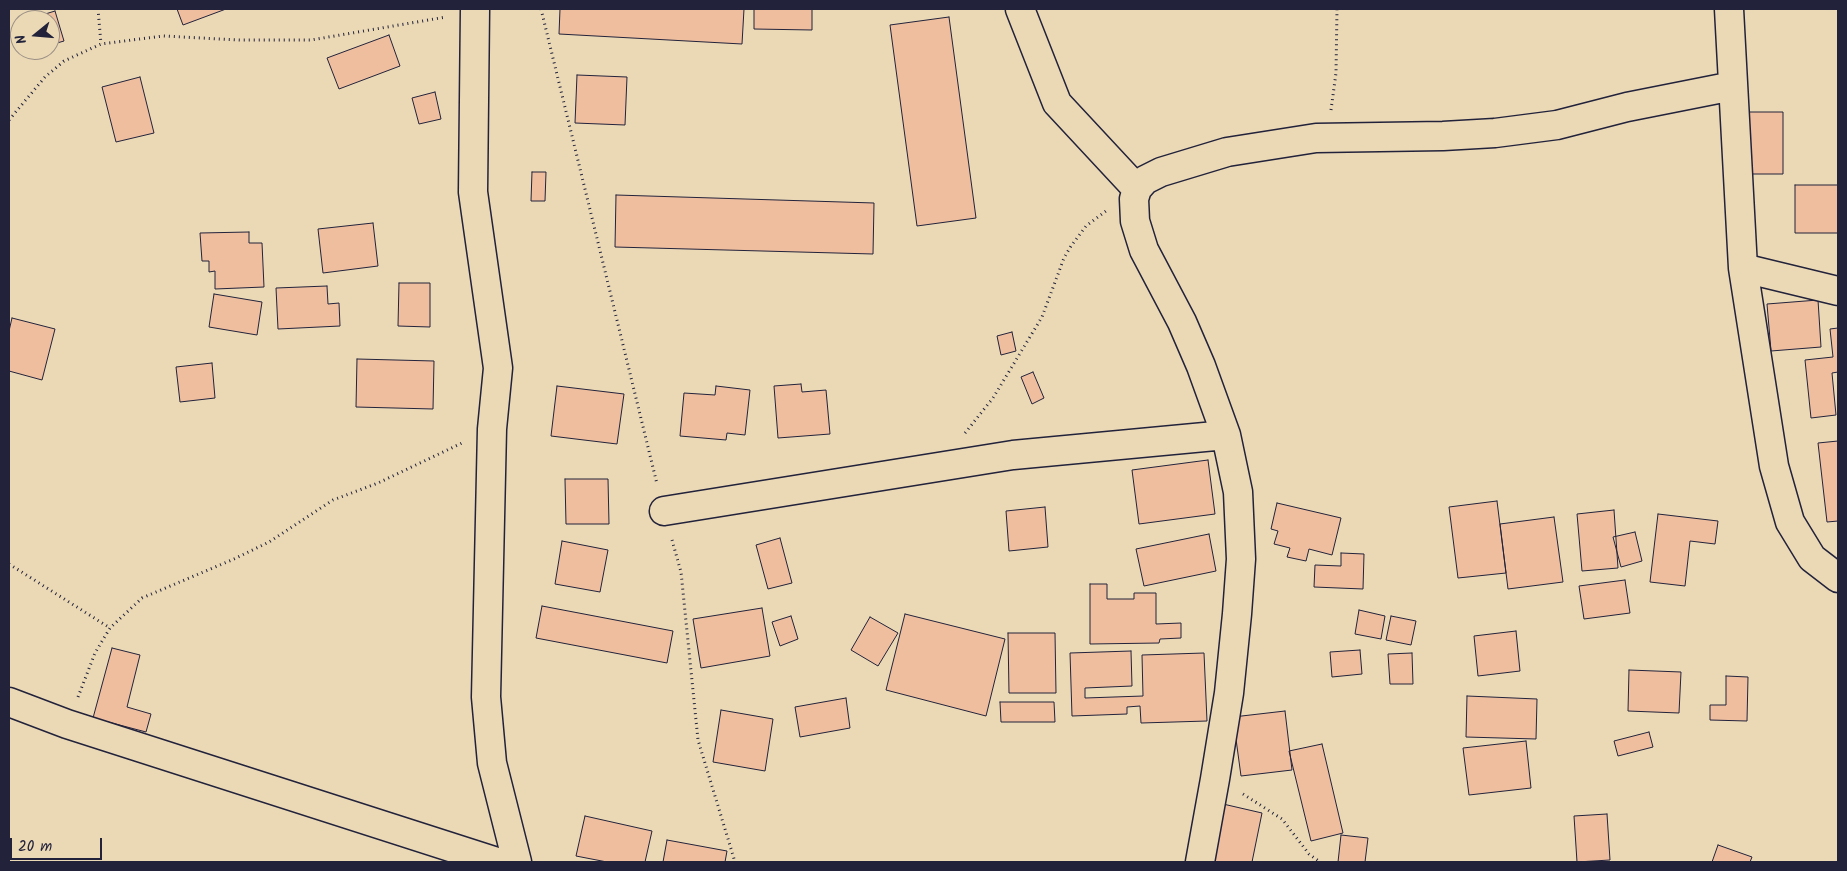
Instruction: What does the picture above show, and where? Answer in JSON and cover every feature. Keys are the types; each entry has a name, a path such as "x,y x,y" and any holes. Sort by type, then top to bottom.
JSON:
{"street":[{"path":"1020,9 1057,103 1136,194"},
{"path":"1729,9 1743,268 1774,466 1790,522 1812,558 1838,578"},
{"path":"475,10 472,192 498,368 492,429 486,696 492,764 517,862"},
{"path":"1200,862 1229,693 1242,559 1238,492 1226,434 1201,366 1182,322 1144,250 1135,221 1136,194 1145,180 1161,172 1227,152 1316,138 1443,136 1494,133 1556,124 1627,107 1733,86"},
{"path":"1743,268 1838,291"},
{"path":"664,511 1013,455 1226,434"},
{"path":"9,702 67,724 497,862"}],"path":[{"path":"98,9 100,44"},
{"path":"541,9 680,572 698,740 735,862"},
{"path":"1316,138 1330,116 1336,73 1337,9"},
{"path":"9,120 46,77 64,61 100,44 164,36 240,40 311,40 475,10"},
{"path":"935,468 993,398 1042,317 1064,258 1071,246 1086,226 1105,212 1136,194"},
{"path":"67,724 95,654 110,628 142,598 269,542 333,500 378,483 492,429"},
{"path":"9,564 110,628"},
{"path":"1215,779 1282,819 1309,854 1320,862"}],"building":[{"path":"177,9 226,9 183,25"},
{"path":"560,9 744,9 742,44 559,34"},
{"path":"754,9 812,9 812,30 754,29"},
{"path":"949,17 976,218 917,226 890,25"},
{"path":"60,28 64,41 60,42"},
{"path":"389,35 400,66 339,89 327,58"},
{"path":"577,75 627,77 625,125 575,123"},
{"path":"140,77 154,133 116,142 102,87"},
{"path":"435,92 441,119 419,124 412,98"},
{"path":"1748,112 1783,112 1783,174 1748,174"},
{"path":"532,172 546,172 545,201 531,201"},
{"path":"1795,185 1838,185 1838,233 1795,233"},
{"path":"616,195 874,203 873,254 615,247"},
{"path":"373,223 378,266 323,273 318,229"},
{"path":"249,232 249,243 262,243 264,287 215,289 215,271 209,272 209,261 202,261 200,233"},
{"path":"399,283 430,283 430,327 398,326"},
{"path":"327,286 328,304 339,303 340,326 278,329 276,288"},
{"path":"214,294 262,302 257,335 209,327"},
{"path":"1818,300 1821,347 1771,351 1767,304"},
{"path":"12,318 55,329 42,380 9,371 9,331"},
{"path":"1838,328 1838,372 1832,373 1836,415 1811,418 1805,360 1833,357 1830,329"},
{"path":"1012,332 1016,351 1001,355 997,336"},
{"path":"357,359 434,361 433,409 356,407"},
{"path":"212,363 215,398 180,402 176,367"},
{"path":"1033,372 1044,398 1032,404 1021,377"},
{"path":"801,384 802,392 826,390 830,434 778,438 774,386"},
{"path":"557,386 624,394 617,444 551,436"},
{"path":"716,386 750,390 745,435 727,433 726,440 680,436 684,393 715,395"},
{"path":"1838,441 1838,521 1827,522 1818,443"},
{"path":"1208,460 1215,514 1139,524 1132,470"},
{"path":"565,479 608,479 609,524 566,524"},
{"path":"1497,501 1506,573 1458,578 1449,507"},
{"path":"1277,503 1341,518 1332,555 1309,549 1306,561 1287,557 1290,548 1274,544 1278,531 1271,529"},
{"path":"1045,507 1048,547 1009,551 1006,511"},
{"path":"1614,510 1618,568 1582,571 1577,514"},
{"path":"1658,514 1718,521 1715,544 1690,541 1685,586 1650,582"},
{"path":"1554,517 1563,582 1508,589 1500,524"},
{"path":"1635,532 1642,561 1621,567 1613,537"},
{"path":"1209,534 1216,571 1144,586 1136,549"},
{"path":"780,538 792,583 768,589 756,545"},
{"path":"562,541 608,550 600,592 555,584"},
{"path":"1341,553 1364,554 1363,589 1314,587 1315,565 1341,566"},
{"path":"1625,580 1630,613 1584,619 1579,586"},
{"path":"1090,584 1107,584 1107,599 1134,599 1134,593 1156,593 1156,624 1181,623 1181,638 1160,639 1159,643 1090,644"},
{"path":"542,606 673,631 667,663 536,638"},
{"path":"762,608 770,656 701,668 693,619"},
{"path":"1359,610 1385,616 1381,639 1355,634"},
{"path":"905,614 1005,639 986,716 886,690"},
{"path":"791,616 798,639 780,646 772,622"},
{"path":"1391,616 1416,621 1411,645 1386,640"},
{"path":"870,617 898,633 878,666 851,650"},
{"path":"1516,631 1520,671 1478,676 1474,636"},
{"path":"1008,633 1055,633 1056,693 1009,693"},
{"path":"112,648 140,655 127,707 151,714 146,732 93,718"},
{"path":"1360,650 1362,674 1332,677 1330,652"},
{"path":"1131,651 1132,686 1085,688 1085,698 1143,696 1142,655 1204,653 1207,721 1141,723 1140,706 1127,707 1127,714 1072,716 1070,653"},
{"path":"1412,653 1413,684 1390,684 1388,654"},
{"path":"1629,670 1681,672 1679,713 1628,711"},
{"path":"1726,676 1748,677 1747,721 1710,720 1710,705 1726,705"},
{"path":"1467,696 1537,699 1536,739 1466,737"},
{"path":"846,698 850,728 800,737 795,707"},
{"path":"1000,702 1054,702 1055,722 1001,722"},
{"path":"721,710 773,719 765,771 713,762"},
{"path":"1285,711 1292,770 1241,776 1233,717"},
{"path":"1649,732 1653,747 1618,756 1614,741"},
{"path":"1526,741 1531,788 1469,795 1463,748"},
{"path":"1322,744 1343,833 1311,841 1289,751"},
{"path":"1223,804 1262,813 1252,862 1211,862"},
{"path":"1607,814 1610,860 1577,862 1574,816"},
{"path":"585,816 652,831 645,862 607,862 576,856"},
{"path":"1341,835 1368,838 1365,862 1338,862"},
{"path":"667,840 727,851 725,862 663,862"},
{"path":"1718,845 1752,857 1750,862 1712,862"}]}
